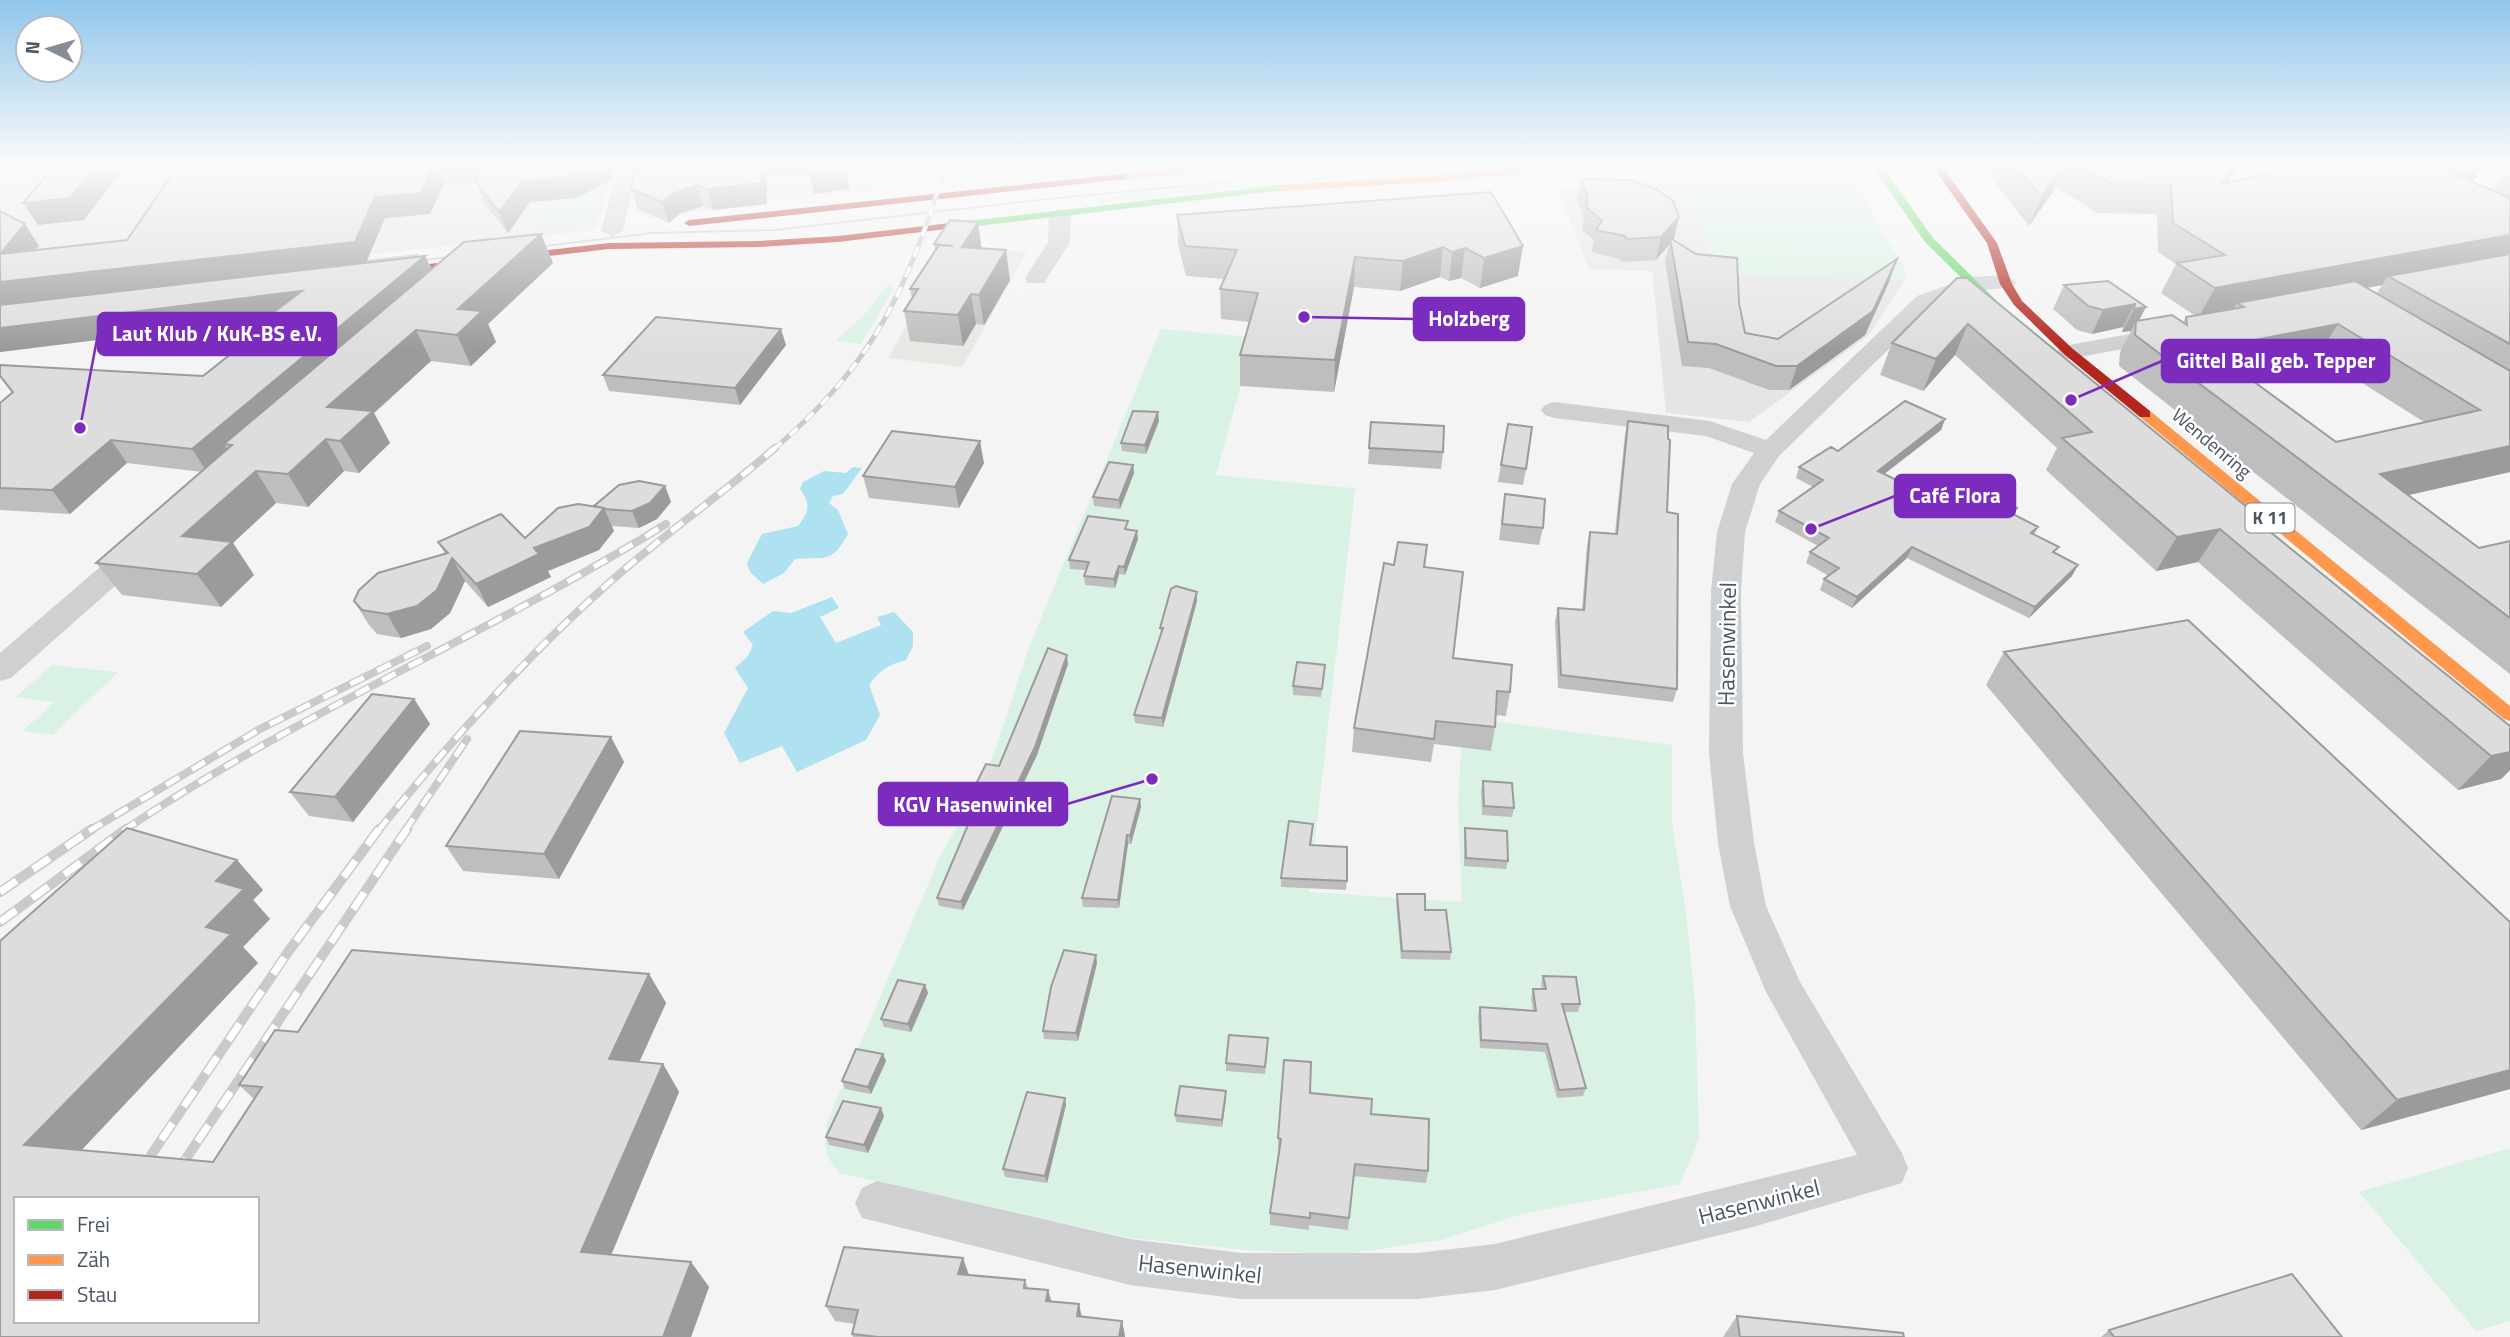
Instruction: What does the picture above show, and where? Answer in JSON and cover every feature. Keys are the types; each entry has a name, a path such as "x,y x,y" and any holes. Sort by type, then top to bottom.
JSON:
{"main road":[{"path":"357,275 609,246 758,244 838,239 959,225"},
{"path":"1919,225 1929,240 2018,327"},
{"name":"Wendenring","path":"1979,225 2000,258 2005,282 2023,308 2069,352 2510,715"},
{"path":"366,261 636,229"},
{"path":"2039,346 2133,426"}],"street":[{"path":"612,231 613,225"},
{"path":"1036,278 1059,242 1060,225"},
{"path":"432,296 471,262"},
{"name":"Hasenwinkel","path":"877,1203 1118,1260 1168,1268 1241,1276 1417,1276 1495,1267 1754,1205 1887,1168 1785,992 1748,906 1736,843 1726,753 1726,591 1731,532 1746,484 1770,450 1925,301 1972,284 2005,282"},
{"path":"2069,352 2186,331"},
{"path":"1554,410 1710,429 1770,450"},
{"path":"0,670 160,531"}],"shaded area":[{"path":"0,225 597,225 596,230 0,294"},
{"path":"1572,225 1705,225 1712,243 1693,272 1905,280 1868,336 1749,422 1666,413 1652,271 1589,269"},
{"path":"971,247 1027,252 962,367 888,358 908,323"}],"green space":[{"path":"516,225 546,225 514,229"},
{"path":"1703,225 1879,225 1905,269 1905,280 1692,272 1712,243"},
{"path":"891,282 893,290 861,344 836,340 861,318"},
{"path":"1161,329 1254,337 1216,475 1363,489 1355,490 1309,892 1462,902 1458,805 1463,717 1672,745 1672,823 1686,913 1695,1000 1699,1138 1680,1184 1522,1214 1441,1240 1346,1254 1257,1251 1131,1238 839,1173 830,1160 825,1142 828,1120 940,856 966,812 994,754 1029,647"},
{"path":"52,665 118,672 53,735 23,731 54,702 16,697"},
{"path":"2510,1148 2510,1321 2476,1331 2359,1192"}],"water":[{"path":"853,467 862,468 843,494 833,496 829,503 838,510 848,534 837,551 827,557 795,559 784,573 763,584 750,572 747,563 762,534 798,526 807,508 806,499 800,489 803,482 824,471 846,473"},
{"path":"832,597 839,608 820,617 836,643 881,625 877,617 894,612 913,632 913,646 906,660 885,669 869,685 880,715 866,740 797,772 782,746 740,763 724,733 748,688 735,668 748,656 753,645 743,632 773,611 791,613"}],"building":[{"path":"0,225 24,225 0,254"},
{"path":"137,225 362,225 355,242 0,282 0,254 127,240"},
{"path":"946,225 976,225 962,247 1006,250 979,295 971,294 958,315 904,311 918,289 910,289 939,245 953,246 934,244"},
{"path":"1180,225 1511,225 1523,246 1484,258 1465,248 1452,252 1443,247 1403,261 1355,257 1335,360 1240,355 1258,293 1220,289 1237,250 1185,246"},
{"path":"1599,225 1671,225 1661,237 1627,239 1625,236 1596,230"},
{"path":"2177,225 2510,225 2510,235 2215,288 2177,263 2225,255"},
{"path":"541,234 458,309 482,311 457,335 416,330 327,407 373,411 340,441 326,439 288,474 256,471 182,536 232,542 197,574 96,563 232,445 224,444 464,242"},
{"path":"1670,238 1696,254 1737,258 1739,303 1745,333 1778,339 1897,259 1873,311 1797,366 1776,366 1716,344 1688,342"},
{"path":"2510,254 2510,344 2388,276"},
{"path":"425,256 192,449 111,440 52,490 0,488 0,403 13,392 0,376 0,365 203,376 265,327 255,326 302,291 0,328 0,305"},
{"path":"1957,278 1967,278 2264,521 2258,522 2510,726 2510,752 2491,756 2220,529 2177,537 2062,438 2092,432 1968,324 1936,359 1892,343"},
{"path":"2108,281 2146,307 2134,309 2135,304 2103,310 2088,306 2064,285"},
{"path":"2355,281 2510,371 2510,446 2380,474 2479,548 2510,541 2510,618 2135,335 2136,321 2172,315 2187,325 2186,317 2244,307 2237,303","holes":["2338,324 2480,410 2336,442 2234,367 2259,364 2229,345"]},
{"path":"656,317 781,329 735,388 603,375"},
{"path":"1905,401 1945,419 1878,471 1956,509 1979,490 2017,508 2011,513 2038,527 2031,533 2059,547 2053,552 2078,565 2035,607 1912,547 1857,597 1824,579 1839,568 1810,552 1829,538 1779,511 1823,480 1799,467 1831,447 1838,451"},
{"path":"1133,411 1158,412 1145,445 1121,443"},
{"path":"1628,421 1668,426 1670,440 1667,512 1678,514 1677,689 1561,675 1558,608 1584,610 1590,532 1617,534"},
{"path":"1371,422 1444,426 1443,452 1369,448"},
{"path":"1508,424 1532,427 1526,469 1501,465"},
{"path":"892,431 980,441 955,487 863,476"},
{"path":"1109,462 1133,465 1119,500 1093,497"},
{"path":"639,481 665,486 650,503 632,511 594,506 619,485"},
{"path":"1505,494 1545,499 1543,528 1502,524"},
{"path":"578,504 604,508 589,527 534,548 539,554 476,584 452,558 437,590 417,606 387,614 362,610 354,601 359,590 378,573 448,553 438,542 501,514 525,538 558,508"},
{"path":"1088,516 1128,521 1125,529 1137,531 1124,567 1119,566 1114,579 1084,576 1089,562 1069,560"},
{"path":"1398,542 1427,545 1424,567 1463,572 1453,658 1512,665 1510,692 1497,691 1495,727 1436,721 1434,739 1354,728 1384,563 1394,565"},
{"path":"1176,586 1197,592 1162,718 1134,715 1163,628 1160,628 1171,589"},
{"path":"2188,620 2510,922 2510,1070 2397,1100 2004,652"},
{"path":"1048,648 1067,655 1035,747 961,902 937,898 971,818 966,817 980,789 974,788 986,764 999,766"},
{"path":"1297,662 1325,665 1322,689 1293,686"},
{"path":"372,694 414,699 335,797 290,792"},
{"path":"520,731 611,737 544,854 446,846"},
{"path":"1483,781 1512,783 1514,808 1484,806"},
{"path":"1112,796 1140,799 1130,836 1127,835 1118,900 1082,898"},
{"path":"1289,821 1313,824 1310,845 1347,847 1347,881 1281,878"},
{"path":"127,828 237,860 216,881 244,889 206,927 231,934 24,1145 213,1162 262,1087 239,1085 275,1030 298,1032 352,950 649,974 609,1059 663,1064 581,1252 691,1262 663,1337 0,1337 0,941"},
{"path":"1465,828 1507,831 1508,861 1466,858"},
{"path":"1397,894 1425,894 1425,910 1446,910 1451,952 1402,951"},
{"path":"1064,950 1096,955 1076,1033 1043,1031 1051,987"},
{"path":"1543,976 1576,977 1580,1004 1562,1004 1586,1088 1559,1090 1547,1044 1481,1040 1480,1007 1536,1011 1533,989 1546,989"},
{"path":"898,980 925,985 908,1024 881,1019"},
{"path":"1229,1035 1268,1038 1265,1067 1226,1063"},
{"path":"856,1049 883,1054 868,1087 842,1081"},
{"path":"1284,1060 1311,1062 1310,1093 1372,1099 1371,1114 1429,1119 1428,1171 1355,1164 1349,1218 1310,1213 1310,1218 1270,1213 1281,1139 1278,1138"},
{"path":"1180,1086 1226,1091 1222,1120 1175,1115"},
{"path":"1027,1092 1065,1098 1045,1176 1003,1169"},
{"path":"843,1101 881,1108 864,1145 826,1137"},
{"path":"844,1247 963,1258 958,1274 1025,1280 1024,1288 1048,1290 1046,1301 1079,1304 1077,1316 1122,1321 1119,1337 878,1337 852,1334 858,1310 826,1306"},
{"path":"2292,1274 2342,1337 2114,1337 2109,1330"},
{"path":"1737,1316 1903,1333 1904,1337 1740,1337"}],"tram line":[{"path":"528,248 652,233 774,230 815,225"},
{"path":"348,263 417,255"},
{"path":"407,262 466,255"}],"railway":[{"path":"773,450 808,418 863,354 902,286 926,225"},
{"path":"378,831 460,733 548,640 630,565 775,448"},
{"path":"125,830 256,749 531,602 666,524"},
{"path":"90,831 260,729 427,646"},
{"path":"405,831 467,739"},
{"path":"139,1173 288,952 379,829"},
{"path":"175,1175 407,829"},
{"path":"0,922 125,830"},
{"path":"0,892 90,831"}],"traffic: fast":[{"path":"1919,225 1929,240 2005,315"}],"traffic: slow":[{"path":"2145,414 2510,715"}],"traffic: jam":[{"path":"378,273 609,246 758,244 838,239 956,225"},
{"path":"1979,225 1992,243 2006,284 2018,303 2069,352 2145,414"}],"place":[{"name":"Holzberg","path":"1304,317"},
{"name":"Gittel Ball geb. Tepper","path":"2071,400"},
{"name":"Laut Klub / KuK-BS e.V.","path":"80,428"},
{"name":"Café Flora","path":"1811,529"},
{"name":"KGV Hasenwinkel","path":"1152,779"}]}
